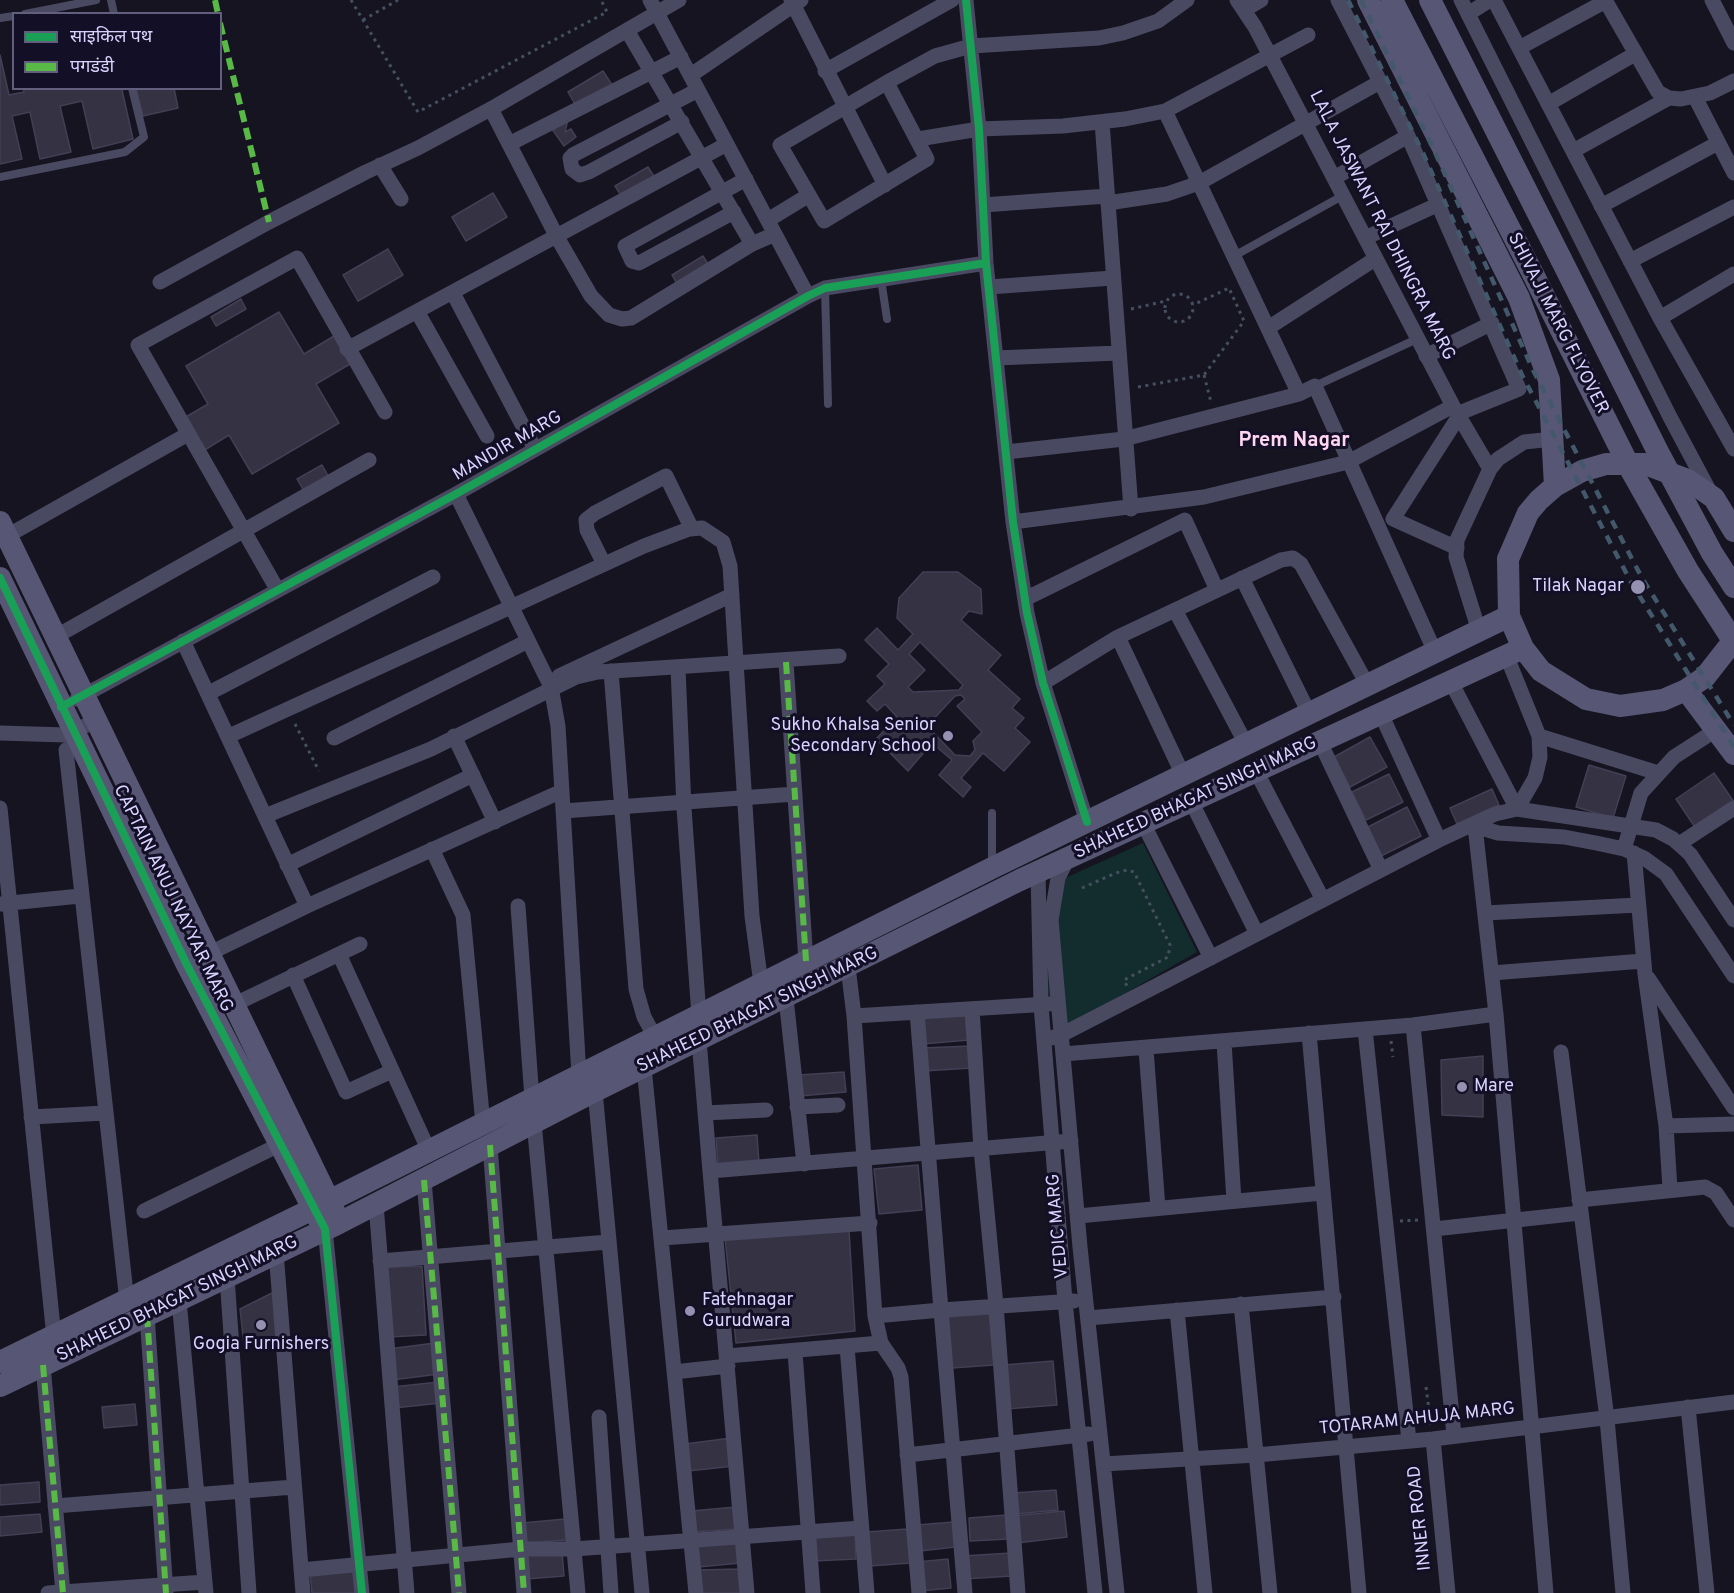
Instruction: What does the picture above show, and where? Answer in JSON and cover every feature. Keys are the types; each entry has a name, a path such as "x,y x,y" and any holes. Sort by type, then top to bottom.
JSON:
{"main road":[{"path":"1368,0 1519,298 1549,380 1555,486"},
{"name":"SHIVAJI MARG FLYOVER","path":"1392,0 1631,470 1688,571 1734,641"},
{"name":"SHIVAJI MARG FLYOVER","path":"1430,0 1658,452 1712,553 1734,587"},
{"path":"1727,512 1688,480 1645,464 1606,464 1582,471 1555,486 1528,513 1508,559 1509,616 1515,652 1586,699 1620,706 1663,700 1686,690 1705,677 1734,641"},
{"name":"CAPTAIN ANUJ NAYYAR MARG","path":"3,529 233,1005 321,1205"},
{"name":"CAPTAIN ANUJ NAYYAR MARG","path":"0,578 61,707 69,741 279,1145 321,1205"},
{"name":"SHAHEED BHAGAT SINGH MARG","path":"0,1386 424,1180 487,1135 532,1099 579,1075 992,868 1509,616"},
{"name":"SHAHEED BHAGAT SINGH MARG","path":"0,1362 127,1302 429,1151 534,1122 1038,872 1515,652"},
{"path":"1686,690 1734,754"},
{"path":"321,1205 332,1226"}],"street":[{"path":"160,282 269,222 491,109 628,32 653,7 679,0"},
{"path":"825,71 952,0"},
{"path":"966,0 979,129 986,263 1013,522 1025,599 1043,683 1087,822"},
{"path":"887,83 927,159 824,221 780,145 846,108 887,83 935,56 971,46 1098,38 1158,21 1187,0"},
{"path":"1241,5 1261,0"},
{"path":"1013,522 1131,509 1204,497 1348,462 1456,412 1519,388 1408,136 1338,0"},
{"path":"1490,0 1464,7 1670,417 1727,512"},
{"path":"1494,0 1660,318 1734,449"},
{"path":"1712,0 1734,43"},
{"path":"1519,48 1605,1 1658,92 1669,98"},
{"path":"690,75 795,2 825,71 885,185"},
{"name":"LALA JASWANT RAI DHINGRA MARG","path":"1241,5 1344,195 1375,259 1456,412 1490,469"},
{"path":"653,7 808,296"},
{"path":"628,32 752,244"},
{"path":"918,139 979,129 1102,122 1165,111 1308,35"},
{"path":"1548,104 1635,54"},
{"path":"509,144 681,57"},
{"path":"1573,151 1669,98 1695,97 1710,93 1734,81"},
{"path":"983,205 1107,200 1167,194 1200,183 1380,82"},
{"path":"682,122 589,172 580,175 572,169 570,158 573,155 698,90"},
{"path":"1695,97 1734,172"},
{"path":"491,109 557,237 591,296 609,315 622,319 631,318 752,244 775,234"},
{"path":"1165,111 1299,394"},
{"path":"1102,122 1131,509"},
{"path":"1335,178 1408,136"},
{"path":"1601,206 1718,142"},
{"path":"347,349 418,313 727,144"},
{"path":"380,165 401,199"},
{"path":"734,212 639,263 632,261 625,246 746,179"},
{"path":"768,220 809,195"},
{"path":"1365,238 1439,204"},
{"path":"1630,261 1734,207"},
{"path":"277,589 138,345 297,258 385,412"},
{"path":"1268,328 1375,259"},
{"name":"MANDIR MARG","path":"61,707 456,494 808,296 825,288 986,263"},
{"path":"1660,318 1734,274"},
{"path":"989,287 1113,278"},
{"path":"453,293 535,449"},
{"path":"418,313 487,436"},
{"path":"1426,356 1492,323"},
{"path":"996,358 1118,353"},
{"path":"1006,452 1124,439 1299,394 1315,386 1435,652"},
{"path":"1456,412 1393,519 1456,548"},
{"path":"3,529 188,434"},
{"path":"1479,631 1467,601 1456,557 1456,548 1464,523 1490,469 1498,459 1524,442 1552,439"},
{"path":"54,637 369,460"},
{"path":"604,564 587,531 586,520 666,476 692,529"},
{"path":"456,494 551,687 558,726 579,1075"},
{"path":"1025,599 1185,520 1217,590"},
{"path":"229,736 604,564 692,529 702,528 723,542 730,566 752,916 761,984"},
{"path":"1043,683 1118,636 1281,560 1293,558 1301,564 1367,684"},
{"path":"208,693 434,577"},
{"path":"1242,578 1309,713"},
{"path":"551,687 560,673 732,595"},
{"path":"1175,610 1246,744"},
{"path":"1118,636 1183,775"},
{"path":"183,641 307,906"},
{"path":"334,738 528,641"},
{"path":"1515,652 1539,736 1540,757 1535,778 1517,808"},
{"path":"265,816 354,782 576,677 611,671 786,662 839,656"},
{"path":"786,662 807,962"},
{"path":"678,668 684,803 699,1016"},
{"path":"611,671 636,989 644,1017 655,1037"},
{"path":"1451,682 1517,808"},
{"path":"1381,714 1439,840"},
{"path":"69,741 95,721"},
{"path":"1670,1189 1665,1126 1638,905 1629,851 1630,825 1641,793 1658,773 1674,757 1716,730"},
{"path":"0,733 66,735 69,741 80,897 127,1302"},
{"path":"454,736 495,822"},
{"path":"1539,736 1658,773"},
{"path":"1320,742 1382,870"},
{"path":"1256,771 1323,900"},
{"path":"288,865 473,775"},
{"path":"208,954 307,906 562,791"},
{"path":"563,811 795,794"},
{"path":"1191,801 1257,934"},
{"path":"0,808 5,904 31,1117 54,1337"},
{"path":"1044,1040 1061,1035 1439,840 1475,826 1495,814 1517,808 1656,830 1679,844 1690,854 1728,898 1734,920"},
{"path":"1679,844 1734,808"},
{"path":"1143,823 1211,958"},
{"path":"1475,826 1498,833 1564,837 1629,851 1666,873 1734,976"},
{"path":"1475,826 1496,1014 1546,1593"},
{"path":"432,849 463,915 499,1251 524,1593"},
{"name":"VEDIC MARG","path":"1068,858 1058,878 1051,920 1086,1300 1117,1593"},
{"name":"VEDIC MARG","path":"1038,872 1041,1005 1065,1301 1095,1593"},
{"path":"5,904 80,897"},
{"path":"1485,913 1638,905"},
{"path":"518,906 532,1099"},
{"path":"233,1005 360,944"},
{"path":"339,954 429,1151"},
{"path":"848,967 854,1016 875,1316 881,1343 898,1368 901,1377 919,1593"},
{"path":"1492,973 1644,967"},
{"path":"1644,967 1734,1107"},
{"path":"293,975 346,1092 392,1071"},
{"path":"786,998 804,1164"},
{"path":"854,1016 1058,1004"},
{"path":"972,1009 981,1149 996,1305 1018,1593"},
{"path":"917,1012 964,1593"},
{"path":"1063,1054 1146,1049 1413,1025 1496,1014"},
{"path":"1413,1025 1429,1224 1454,1435"},
{"path":"1365,1029 1409,1441"},
{"path":"1309,1033 1359,1593"},
{"path":"699,1040 747,1593"},
{"path":"1224,1042 1234,1201"},
{"path":"1146,1049 1158,1208"},
{"path":"1561,1052 1607,1419 1623,1593"},
{"path":"644,1067 696,1593"},
{"path":"595,1091 642,1593"},
{"path":"797,1107 838,1105"},
{"path":"705,1113 766,1110"},
{"path":"31,1117 105,1113"},
{"path":"534,1122 578,1593"},
{"path":"1665,1126 1734,1124"},
{"path":"710,1171 1071,1141"},
{"path":"144,1211 279,1145"},
{"path":"424,1180 459,1593"},
{"path":"1429,1224 1514,1221 1670,1189 1705,1187 1716,1193 1734,1220"},
{"path":"1078,1215 1323,1193"},
{"path":"376,1204 407,1593"},
{"path":"662,1238 870,1223"},
{"path":"332,1226 362,1593"},
{"path":"380,1261 608,1242"},
{"path":"276,1252 303,1593"},
{"path":"227,1277 249,1593"},
{"path":"1088,1318 1334,1297"},
{"path":"48,1593 205,1587 179,1300"},
{"path":"875,1316 996,1305 1086,1300"},
{"path":"1241,1304 1270,1593"},
{"path":"1177,1310 1205,1593"},
{"path":"147,1316 165,1589"},
{"path":"674,1372 728,1361 881,1343"},
{"path":"847,1346 867,1593"},
{"path":"795,1352 813,1593"},
{"path":"43,1365 63,1593"},
{"name":"TOTARAM AHUJA MARG","path":"1103,1464 1256,1455 1433,1439 1734,1402"},
{"path":"1688,1407 1707,1593"},
{"path":"599,1417 611,1593"},
{"path":"907,1455 1100,1432"},
{"name":"INNER ROAD","path":"1433,1439 1448,1593"},
{"path":"55,1506 294,1487"},
{"path":"301,1570 521,1549 574,1549 638,1542 861,1528"}],"lane":[{"path":"35,12 96,0"},
{"path":"0,177 125,152 144,137 132,90"},
{"path":"1234,256 1344,195"},
{"path":"881,279 887,318"},
{"path":"825,288 828,404"},
{"path":"1315,386 1417,339"},
{"path":"992,813 992,868"}],"path":[{"path":"351,0 418,112 608,12 601,0"},
{"path":"363,20 398,0"},
{"path":"1131,389 1204,375 1244,321 1229,288 1192,305"},
{"path":"1124,311 1166,301 1178,294 1187,297 1192,305 1189,318 1177,322 1166,315 1166,301"},
{"path":"1204,375 1214,416"},
{"path":"286,728 296,723 319,771"},
{"path":"1082,888 1116,873 1127,870 1134,872 1170,945 1168,957 1124,980"},
{"path":"1392,1222 1429,1224"},
{"path":"1426,1387 1433,1439"}],"green space":[{"path":"1143,843 1197,952 1058,1032 1036,946 1054,883"}],"building":[{"path":"0,55 9,95 24,92 24,90 122,90 133,139 93,149 82,101 60,106 71,152 40,159 30,112 12,116 22,159 0,164"},
{"path":"603,71 612,85 576,106 568,92"},
{"path":"136,90 174,90 178,108 143,116"},
{"path":"568,119 565,132 571,129 576,137 564,146 552,129"},
{"path":"648,167 655,178 622,197 615,186"},
{"path":"493,193 507,217 466,241 452,217"},
{"path":"388,249 403,275 358,301 343,275"},
{"path":"703,256 709,266 677,284 672,275"},
{"path":"241,299 246,309 216,326 211,317"},
{"path":"279,312 304,354 334,336 350,364 316,384 339,423 252,474 229,435 203,451 184,418 208,404 186,366"},
{"path":"322,465 330,479 305,493 297,479"},
{"path":"923,572 958,572 981,589 982,614 969,611 961,620 1001,655 988,670 1020,699 1012,708 1024,718 1015,728 1030,742 1004,771 983,753 961,778 971,787 963,797 939,775 952,760 932,743 908,771 876,739 897,717 885,704 877,711 867,701 885,684 877,676 889,664 865,640 877,628 898,650 913,634 897,618 899,598","holes":["920,642 963,685 959,690 913,692 908,687 925,670 909,654","961,695 965,699 957,706 982,732 973,741 975,750 970,756 955,755 927,726 955,696"]},
{"path":"1370,737 1387,767 1350,787 1334,757"},
{"path":"1589,765 1626,776 1613,818 1576,807"},
{"path":"1714,773 1734,802 1697,830 1676,799"},
{"path":"1389,774 1403,802 1366,820 1352,792"},
{"path":"1492,789 1499,805 1457,824 1450,808"},
{"path":"1407,807 1421,836 1381,856 1366,828"},
{"path":"967,1014 969,1040 922,1044 920,1018"},
{"path":"971,1046 972,1068 923,1071 922,1048"},
{"name":"Mare","path":"1483,1056 1483,1117 1442,1115 1441,1060"},
{"path":"844,1072 846,1092 800,1096 799,1075"},
{"path":"757,1135 759,1163 718,1166 716,1138"},
{"path":"918,1165 922,1210 879,1214 874,1169"},
{"path":"849,1230 855,1331 736,1343 725,1238"},
{"path":"422,1266 426,1335 388,1337 385,1267"},
{"name":"Gogia Furnishers","path":"278,1290 282,1340 244,1345 240,1309"},
{"path":"989,1314 994,1365 952,1368 948,1317"},
{"path":"435,1343 439,1374 392,1380 388,1349"},
{"path":"1053,1361 1057,1405 1006,1409 1003,1365"},
{"path":"439,1382 441,1403 394,1408 392,1387"},
{"path":"135,1404 137,1425 104,1428 102,1407"},
{"path":"731,1438 734,1466 688,1471 685,1444"},
{"path":"39,1482 40,1502 0,1505 0,1485"},
{"path":"1056,1490 1058,1510 1015,1514 1013,1493"},
{"path":"736,1507 737,1529 693,1532 691,1511"},
{"path":"1064,1511 1067,1537 1017,1543 1014,1516"},
{"path":"40,1514 42,1532 0,1536 0,1517"},
{"path":"1007,1515 1008,1539 970,1541 969,1518"},
{"path":"565,1519 567,1540 524,1543 522,1523"},
{"path":"953,1522 955,1547 920,1551 917,1525"},
{"path":"907,1529 910,1563 870,1566 867,1532"},
{"path":"855,1533 856,1559 813,1561 812,1535"},
{"path":"739,1541 741,1563 698,1567 695,1545"},
{"path":"562,1551 564,1576 526,1579 524,1554"},
{"path":"1011,1553 1012,1576 964,1579 963,1556"},
{"path":"948,1559 951,1588 920,1591 917,1562"},
{"path":"741,1569 742,1593 699,1593 698,1570"},
{"path":"353,1571 355,1593 312,1593 310,1573"}],"railway":[{"path":"1348,0 1423,153 1522,375 1632,584 1734,747"},
{"path":"1361,0 1433,148 1533,370 1642,578 1734,725"}],"marked path":[{"path":"215,0 218,12"},
{"path":"222,31 269,222"},
{"path":"786,662 806,961"},
{"path":"490,1145 524,1593"},
{"path":"424,1180 459,1593"},
{"path":"147,1315 166,1593"},
{"path":"43,1365 63,1593"}],"cycle path":[{"path":"966,0 979,129 986,263 1013,522 1027,613 1043,683 1087,822"},
{"path":"61,707 456,494 808,296 825,288 986,263"},
{"path":"0,578 187,965 325,1229 362,1593"}],"place":[{"name":"Tilak Nagar","path":"1638,587"},
{"name":"Sukho Khalsa Senior Secondary School","path":"948,736"},
{"name":"Mare","path":"1462,1087"},
{"name":"Fatehnagar Gurudwara","path":"690,1311"},
{"name":"Gogia Furnishers","path":"261,1325"}],"district":[{"name":"Prem Nagar","path":"1294,442"}]}
